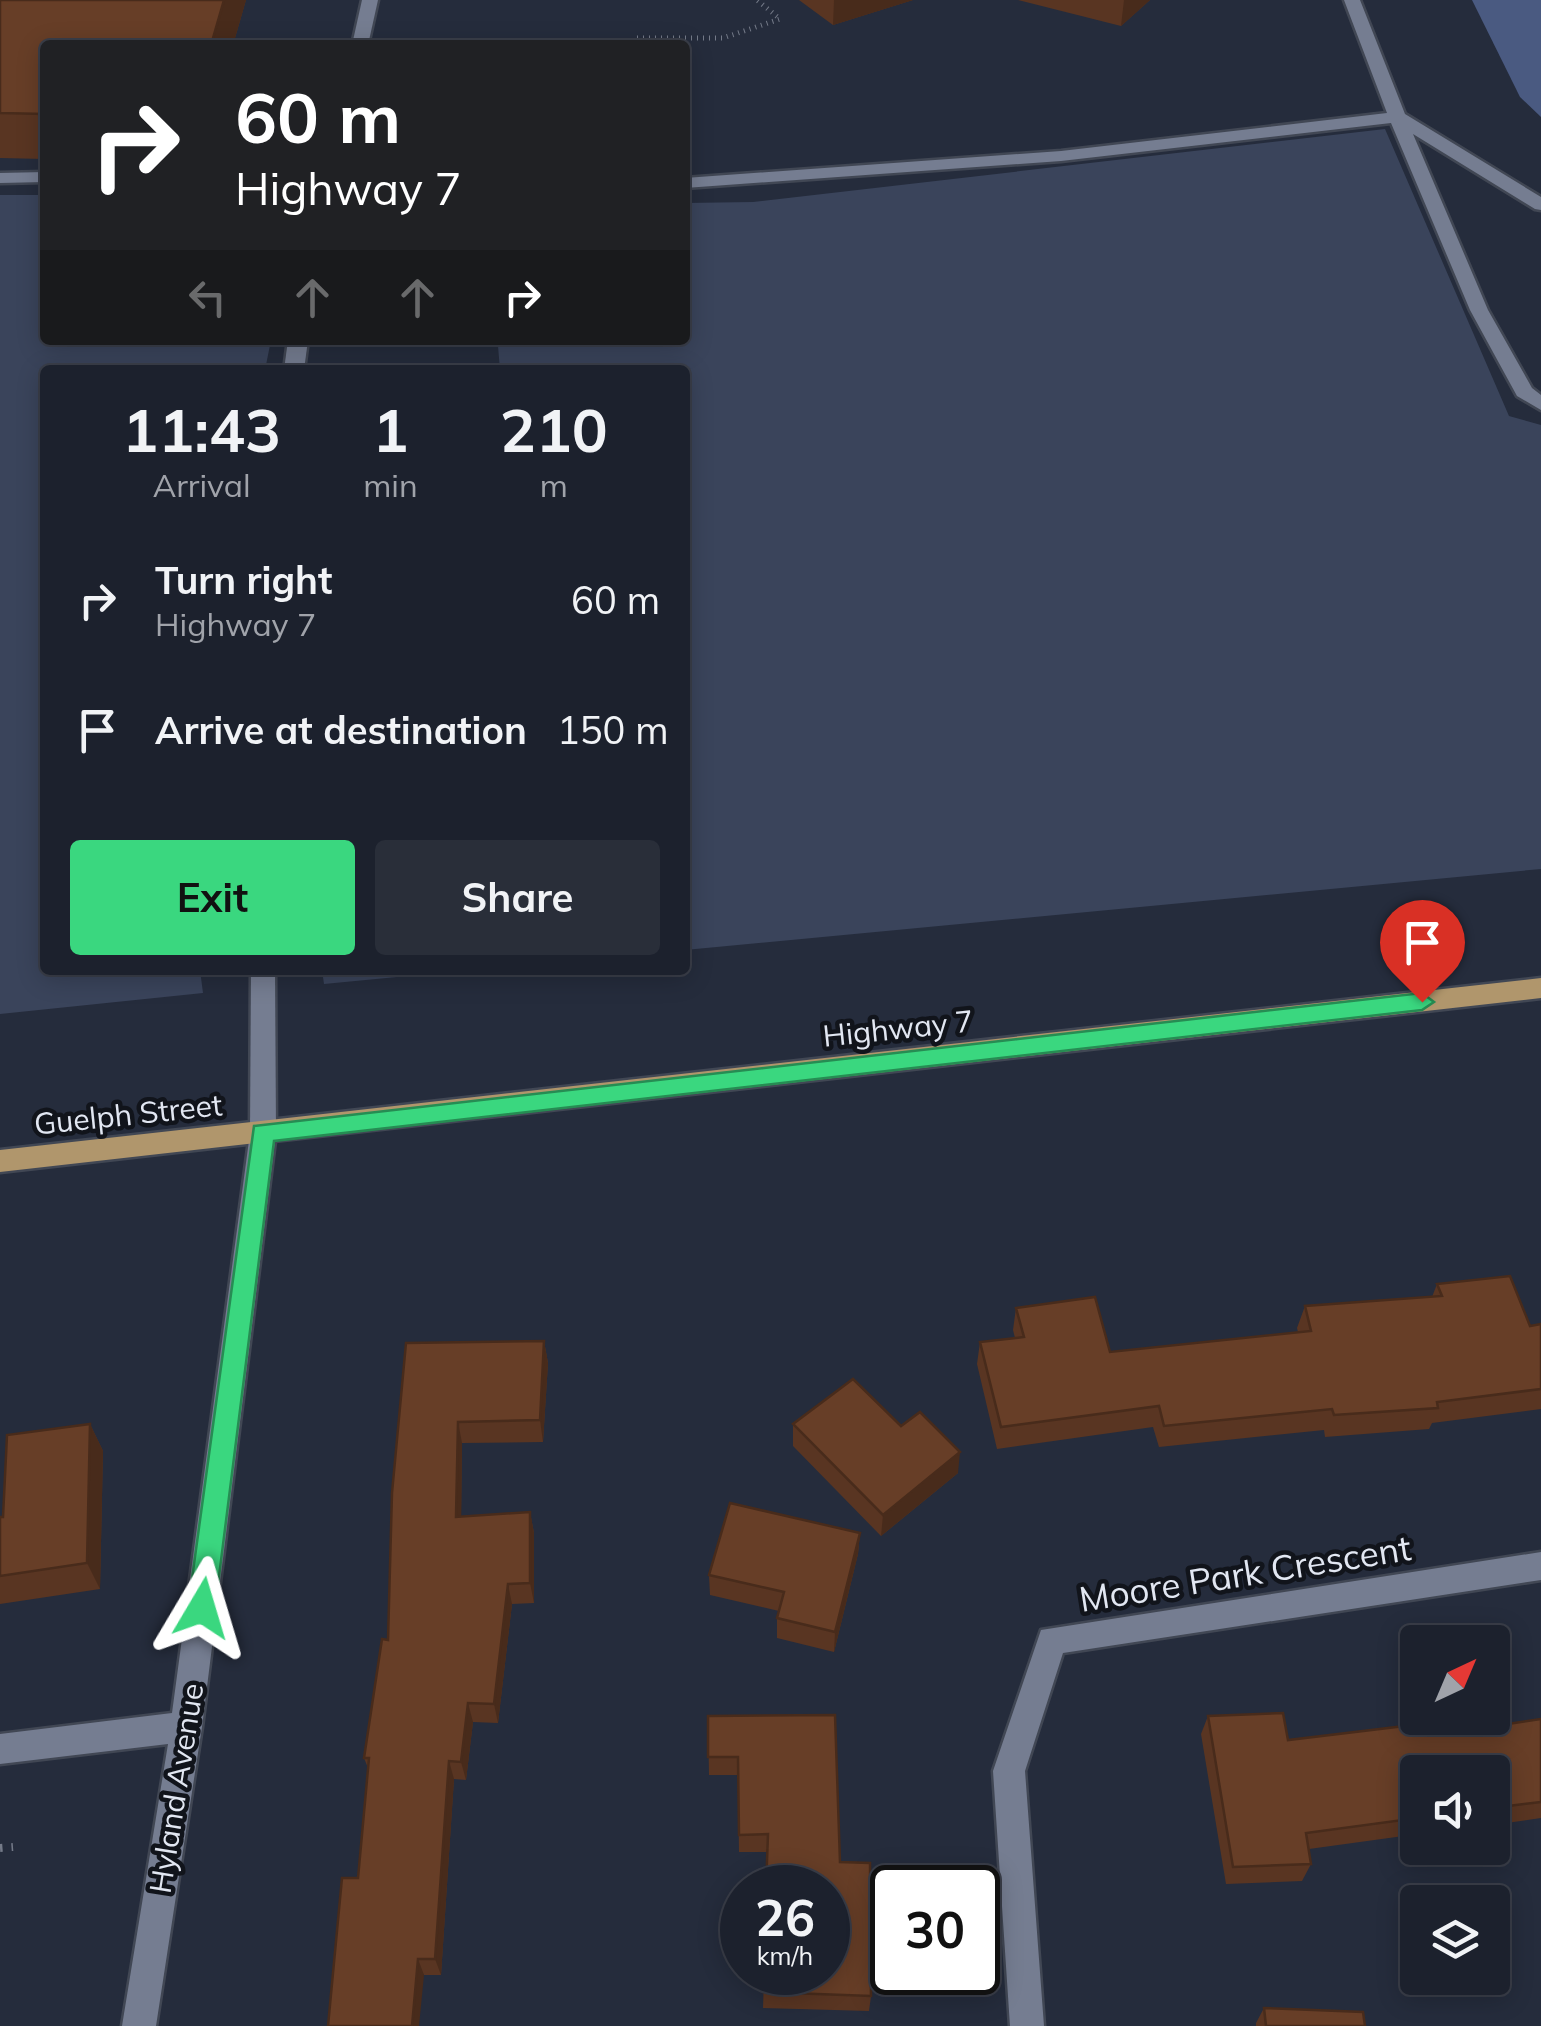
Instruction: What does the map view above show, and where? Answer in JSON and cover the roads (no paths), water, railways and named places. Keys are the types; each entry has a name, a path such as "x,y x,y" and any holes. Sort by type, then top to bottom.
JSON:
{"main road":[{"name":"Highway 7","path":"263,1133 1541,988"},
{"name":"Guelph Street","path":"0,1161 263,1133"}],"street":[{"path":"361,40 370,0"},
{"path":"1352,0 1397,118 1479,310 1524,392 1541,404"},
{"path":"690,183 1061,156 1397,118 1541,204"},
{"path":"0,178 40,178"},
{"name":"Hyland Avenue","path":"140,2026 186,1727 263,1133 263,975"},
{"name":"Moore Park Crescent","path":"1027,2026 1009,1771 1052,1640 1541,1566"},
{"path":"0,1750 186,1727"}]}
